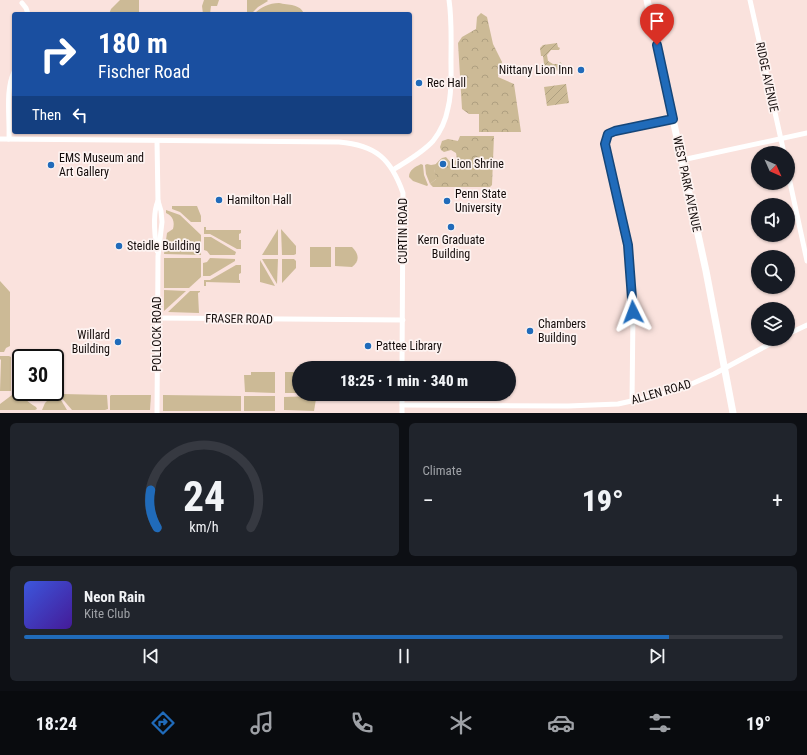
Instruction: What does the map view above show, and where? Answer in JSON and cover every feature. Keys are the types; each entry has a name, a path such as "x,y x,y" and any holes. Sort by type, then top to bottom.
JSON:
{"main road":[{"name":"WEST PARK AVENUE","path":"647,0 712,301 733,413"}],"street":[{"path":"0,139 352,143 364,146 375,152 393,170 417,155 429,145 438,133 446,117 451,74 451,18 449,0"},
{"name":"RIDGE AVENUE","path":"750,0 782,146"},
{"path":"22,3 27,12"},
{"path":"9,139 10,90 12,77"},
{"path":"632,401 633,312 629,252 605,144 608,134 615,131 673,119"},
{"path":"682,160 807,133"},
{"name":"POLLOCK ROAD","path":"157,141 158,201 155,217 158,256 157,413"},
{"name":"CURTIN ROAD","path":"393,170 403,193 402,361"},
{"path":"791,190 807,261"},
{"name":"FRASER ROAD","path":"158,318 403,320"},
{"path":"795,331 807,325"},
{"name":"ALLEN ROAD","path":"402,405 587,406 616,404 680,389 714,374 766,346"},
{"path":"402,401 402,413"}],"green space":[{"path":"120,0 139,0 139,12 110,12"},
{"path":"204,0 219,0 217,6 211,6 210,12 203,12 202,6"},
{"path":"247,0 268,1 253,12 247,12"},
{"path":"279,3 290,5 300,8 303,12 256,12 265,6"},
{"path":"481,13 487,17 493,44 502,62 498,77 514,84 521,132 479,132 479,114 469,114 462,109 458,43 462,37 476,29 477,17"},
{"path":"557,43 558,47 560,48 559,50 551,50 547,55 548,61 553,64 559,64 560,62 562,64 561,70 545,72 543,56 541,56 540,48 543,45"},
{"path":"566,84 569,103 547,106 544,87"},
{"path":"460,136 494,136 492,185 490,187 433,187 430,184 436,179 434,167 442,158 446,157 452,164 457,159 456,153 451,150 444,152 441,150 440,147 442,141 448,139 458,141"},
{"path":"421,164 423,165 427,186 413,181 409,177 411,171"},
{"path":"437,164 434,170 436,179 430,184 426,174 425,165"},
{"path":"172,206 197,206 201,216 201,222 191,222 180,212 172,209"},
{"path":"166,210 180,215 201,235 201,255 164,254 167,233 173,229 174,224 172,218 166,213"},
{"path":"204,227 206,227 206,230 241,230 239,240 241,240 241,249 237,249 210,234 204,234"},
{"path":"278,229 278,255 262,255"},
{"path":"281,229 296,246 296,254 282,255"},
{"path":"204,237 211,237 236,252 235,255 210,255 204,250"},
{"path":"310,247 331,247 331,267 310,267"},
{"path":"335,247 352,247 358,257 355,265 352,267 335,266"},
{"path":"164,258 201,258 201,277 189,288 164,288"},
{"path":"210,258 235,259 235,261 210,276 203,276 203,263 207,262"},
{"path":"262,259 278,259 277,284"},
{"path":"282,259 294,259 296,261 296,268 282,283"},
{"path":"260,260 275,286 260,282"},
{"path":"236,265 241,265 241,273 239,274 240,283 206,282 206,286 204,286 204,280 210,280"},
{"path":"0,281 10,292 10,346 6,348 4,352 0,352"},
{"path":"164,290 186,291 164,311"},
{"path":"190,291 200,291 198,293 199,313 168,312"},
{"path":"0,356 11,357 11,391 0,391"},
{"path":"251,372 275,372 275,393 245,392 244,375 251,375"},
{"path":"285,372 292,372 292,393 285,393"},
{"path":"64,394 107,395 108,409 72,410 64,401"},
{"path":"12,395 12,401 28,401 37,409 0,410 0,404"},
{"path":"111,395 151,395 150,410 110,410"},
{"path":"163,395 241,396 241,411 163,411"},
{"path":"244,396 275,396 275,411 244,411"},
{"path":"284,397 292,397 292,401 316,401 314,411 284,410"},
{"path":"47,401 62,401 67,410 42,410"}],"place":[{"name":"Nittany Lion Inn","path":"581,70"},
{"name":"Rec Hall","path":"419,83"},
{"name":"Lion Shrine","path":"443,164"},
{"name":"EMS Museum and Art Gallery","path":"51,165"},
{"name":"Hamilton Hall","path":"219,200"},
{"name":"Penn State University","path":"447,201"},
{"name":"Kern Graduate Building","path":"451,227"},
{"name":"Steidle Building","path":"119,246"},
{"name":"Chambers Building","path":"530,331"},
{"name":"Willard Building","path":"118,342"},
{"name":"Pattee Library","path":"368,346"}],"route":[{"path":"633,312 628,245 605,144 608,134 615,131 673,119 657,45"}]}
